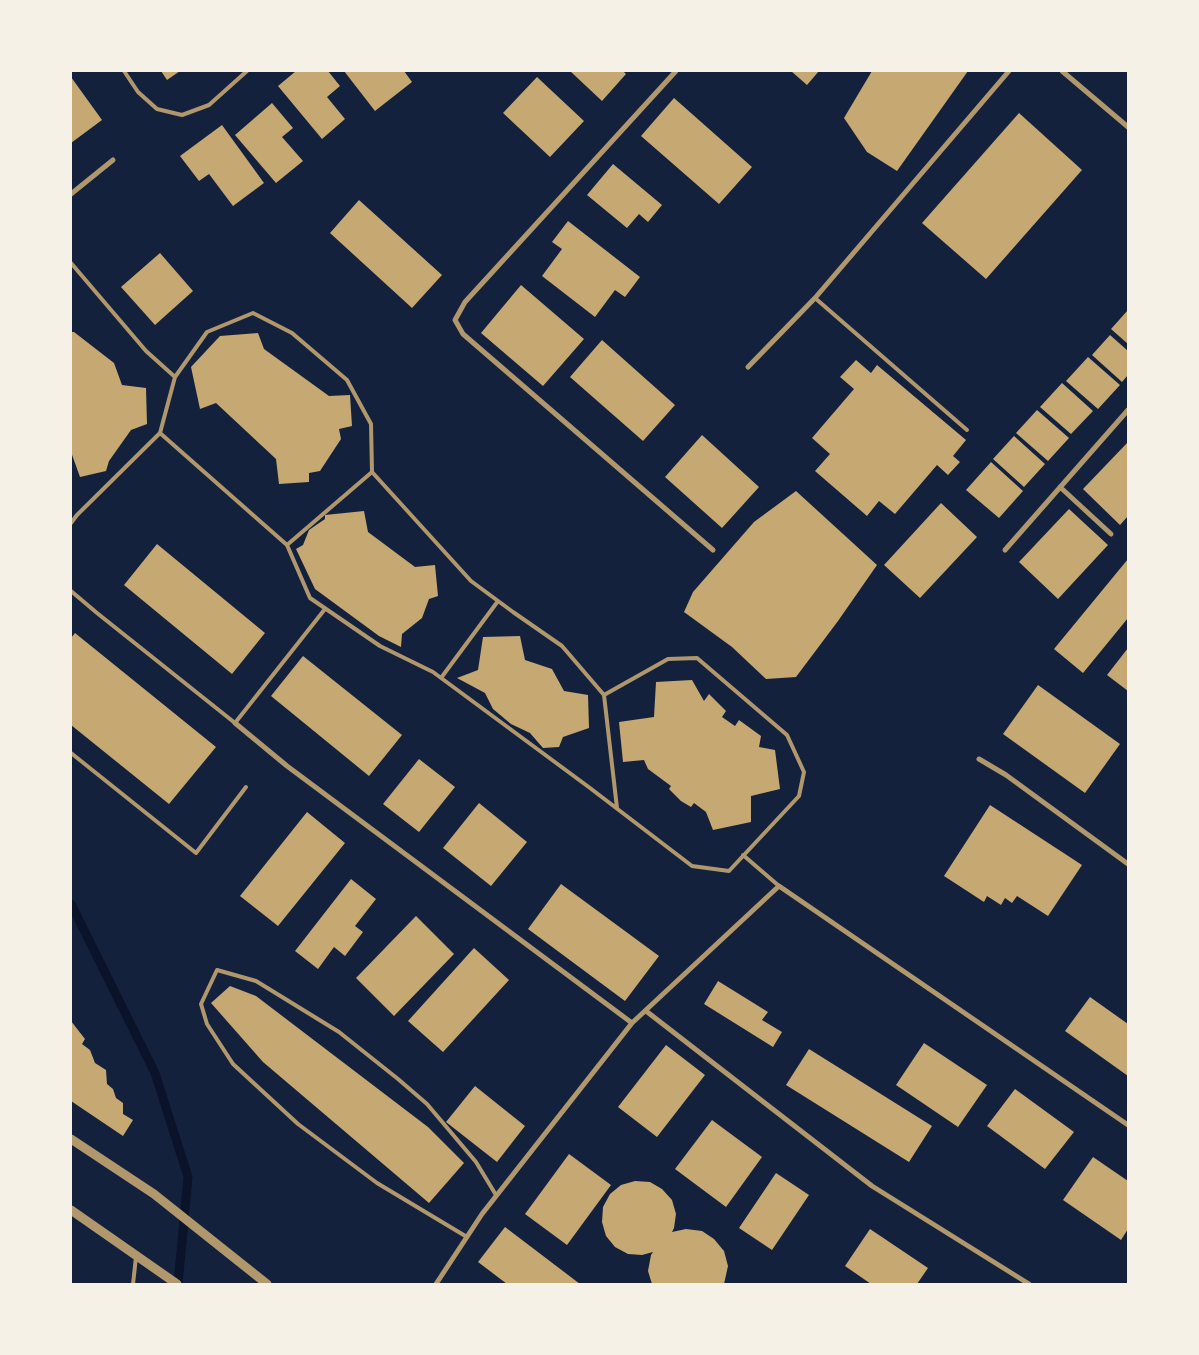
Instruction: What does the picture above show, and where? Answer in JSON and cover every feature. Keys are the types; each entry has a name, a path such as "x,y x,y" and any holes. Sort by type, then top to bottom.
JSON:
{"street":[{"path":"676,71 465,302 455,320 463,334 713,550"},
{"path":"748,367 815,298 1009,71"},
{"path":"1062,71 1128,127"},
{"path":"71,194 113,160"},
{"path":"1005,550 1128,410"},
{"path":"1060,487 1111,534"},
{"path":"235,723 287,766 632,1024"},
{"path":"979,759 1006,775 1128,864"},
{"path":"436,1284 496,1195 632,1024 779,886 1128,1125"},
{"path":"646,1011 872,1186 1029,1284"},
{"path":"71,1138 164,1202 267,1284"},
{"path":"71,1210 177,1284"}],"lane":[{"path":"124,71 138,92 156,109 182,115 209,105 247,71"},
{"path":"71,263 146,351 175,377"},
{"path":"815,298 967,430"},
{"path":"71,523 160,433 175,377 207,332 253,313 292,333 347,380 371,424 372,472 471,581 562,646 604,694 617,808"},
{"path":"160,433 287,545 310,598 380,646 433,672 692,866 729,870 799,796 804,772 787,735 697,658 668,659 604,694"},
{"path":"287,545 372,472"},
{"path":"71,591 235,723 325,609"},
{"path":"441,678 498,601"},
{"path":"71,753 196,853 246,787"},
{"path":"743,855 779,886"},
{"path":"467,1237 377,1183 298,1124 233,1064 207,1024 200,1004 217,970 256,982 339,1032 390,1073 427,1104 476,1162 496,1195"},
{"path":"133,1284 136,1255"}],"building":[{"path":"161,71 180,71 167,80"},
{"path":"296,71 328,71 340,86 327,97 345,119 322,139 278,86"},
{"path":"344,71 404,71 412,82 375,111"},
{"path":"570,71 623,71 626,74 602,101"},
{"path":"791,71 819,71 807,85"},
{"path":"872,71 968,71 897,171 867,152 844,118"},
{"path":"71,77 102,120 71,143"},
{"path":"537,77 584,121 550,157 503,113"},
{"path":"674,98 752,167 719,204 641,136"},
{"path":"272,103 293,128 282,137 303,161 276,183 235,135"},
{"path":"1019,113 1082,170 986,279 922,223"},
{"path":"222,125 264,183 233,206 209,174 199,181 180,156"},
{"path":"613,164 662,205 648,222 639,214 627,228 587,195"},
{"path":"359,200 442,275 412,308 330,233"},
{"path":"568,221 640,277 625,297 615,290 595,317 542,276 562,249 552,242"},
{"path":"160,253 193,291 155,325 121,287"},
{"path":"521,285 584,339 543,386 481,333"},
{"path":"1128,310 1128,344 1111,329"},
{"path":"71,332 74,332 114,363 122,385 146,388 147,424 131,430 109,461 106,471 80,477 71,452"},
{"path":"258,333 264,349 329,396 350,395 352,426 339,429 341,439 320,471 309,473 309,482 279,484 276,459 216,403 200,409 191,367 220,336"},
{"path":"1110,335 1128,351 1128,375 1122,382 1092,355"},
{"path":"602,340 675,405 643,441 570,377"},
{"path":"1088,357 1120,385 1098,409 1066,381"},
{"path":"856,360 871,373 877,365 966,440 953,456 960,462 948,475 937,465 895,514 879,501 867,516 815,471 830,454 812,438 854,389 840,377"},
{"path":"1062,383 1093,411 1071,434 1040,407"},
{"path":"1037,410 1069,438 1048,461 1016,433"},
{"path":"702,435 759,487 722,528 665,477"},
{"path":"1014,436 1045,464 1024,487 993,459"},
{"path":"1128,442 1128,516 1120,525 1083,489"},
{"path":"991,462 1023,491 999,518 966,490"},
{"path":"796,491 877,565 796,677 766,679 732,647 684,612 693,592 754,522"},
{"path":"941,503 977,537 920,598 884,565"},
{"path":"1069,509 1108,545 1058,599 1019,562"},
{"path":"364,511 368,532 415,567 435,565 438,596 429,599 422,618 402,634 401,647 379,636 315,589 296,549 303,545 309,530 325,519 325,515"},
{"path":"157,544 265,633 232,674 124,585"},
{"path":"1128,559 1128,618 1083,673 1054,649"},
{"path":"75,633 216,747 169,804 71,725 71,638"},
{"path":"520,636 525,660 552,669 564,691 588,695 589,728 563,737 559,747 543,748 530,733 511,724 493,709 485,693 457,678 478,670 483,637"},
{"path":"1128,648 1128,691 1107,675"},
{"path":"303,656 402,735 369,776 271,696"},
{"path":"692,680 704,701 709,694 726,711 722,717 735,726 739,720 761,736 759,747 775,750 780,789 751,796 751,822 713,830 706,812 694,803 691,807 681,801 669,789 671,786 648,769 644,760 623,762 619,722 654,717 656,682"},
{"path":"1038,685 1120,744 1085,793 1003,734"},
{"path":"419,759 455,787 419,832 383,804"},
{"path":"479,803 527,842 491,886 443,848"},
{"path":"990,805 1082,865 1048,916 1017,896 1012,903 1005,898 1001,905 987,896 984,902 944,876"},
{"path":"307,812 345,843 278,926 240,896"},
{"path":"351,879 376,899 355,926 363,932 345,956 334,947 318,969 295,951"},
{"path":"561,884 659,956 625,1001 528,929"},
{"path":"416,916 454,954 394,1016 356,978"},
{"path":"474,948 509,980 443,1052 408,1021"},
{"path":"718,981 768,1012 762,1020 782,1032 773,1047 704,1004"},
{"path":"230,986 256,996 428,1127 464,1163 429,1203 263,1062 211,1003"},
{"path":"1090,997 1128,1024 1128,1076 1065,1031"},
{"path":"71,1021 85,1039 82,1044 90,1050 95,1063 106,1070 107,1084 113,1089 116,1098 123,1103 123,1114 133,1120 123,1136 71,1101"},
{"path":"924,1043 987,1085 958,1127 896,1085"},
{"path":"666,1045 705,1075 657,1137 618,1107"},
{"path":"809,1049 932,1126 909,1162 786,1085"},
{"path":"475,1086 525,1126 497,1162 446,1122"},
{"path":"1015,1089 1074,1132 1045,1169 987,1126"},
{"path":"712,1120 762,1157 726,1207 675,1169"},
{"path":"569,1154 611,1185 567,1245 525,1214"},
{"path":"1093,1157 1128,1181 1128,1229 1121,1240 1063,1200"},
{"path":"776,1173 809,1195 772,1250 739,1228"},
{"path":"635,1181 650,1182 662,1189 672,1200 676,1214 672,1232 686,1229 702,1231 714,1239 724,1251 728,1266 724,1284 652,1284 648,1271 653,1252 642,1255 628,1254 615,1247 606,1236 602,1222 603,1207 610,1194 621,1185"},
{"path":"505,1227 580,1284 507,1284 478,1262"},
{"path":"870,1229 928,1268 917,1284 871,1284 845,1266"}],"waterway":[{"path":"71,904 155,1073 188,1177 178,1284"}]}
